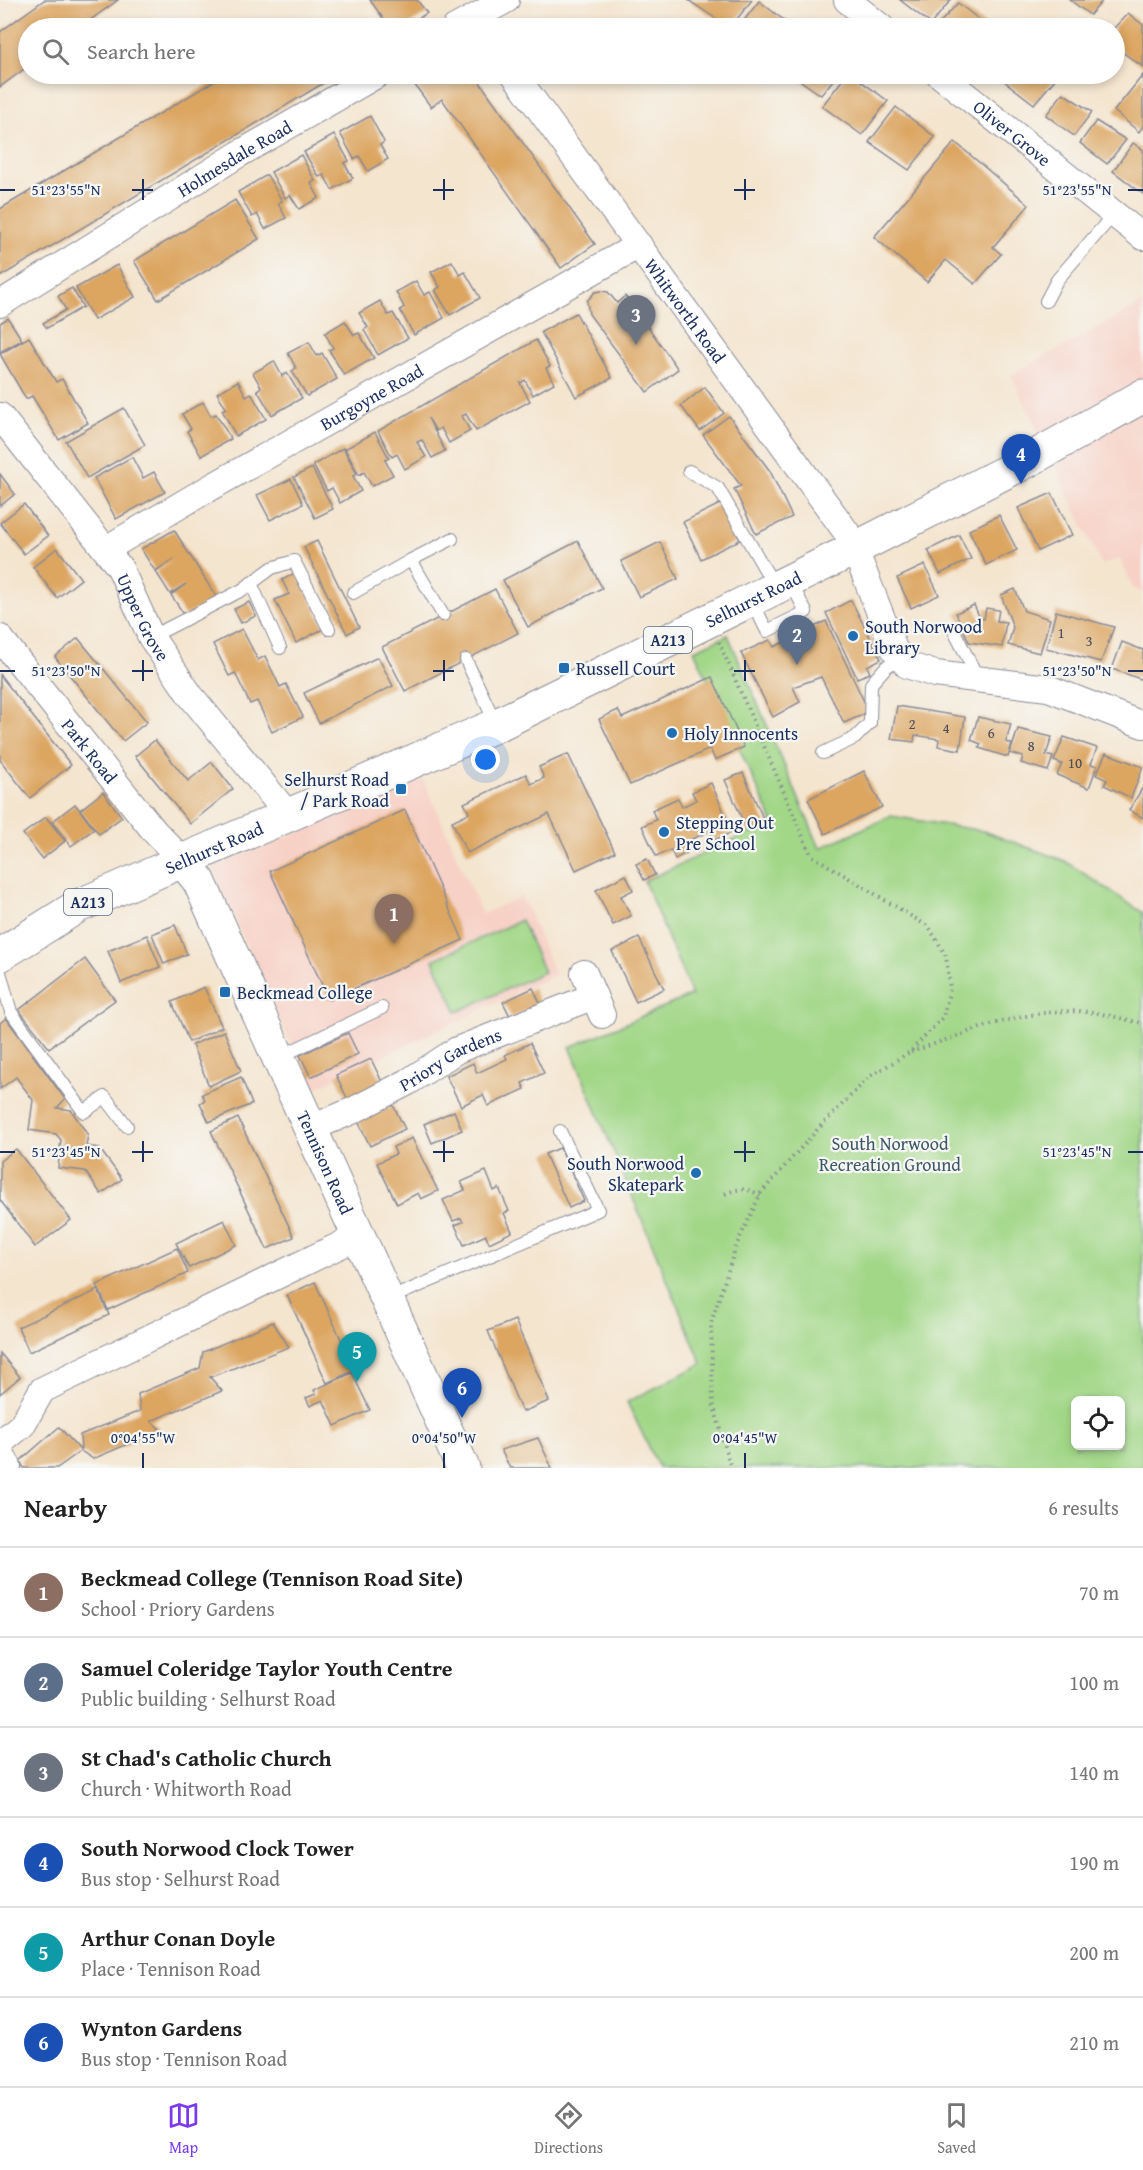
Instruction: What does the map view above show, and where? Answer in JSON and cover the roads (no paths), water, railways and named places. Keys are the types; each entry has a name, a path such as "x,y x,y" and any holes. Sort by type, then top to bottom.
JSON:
{"main road":[{"name":"Selhurst Road","path":"0,955 78,906 497,725 1027,461 1143,396"},
{"name":"Tennison Road","path":"183,861 199,881 463,1468"}],"street":[{"path":"469,18 506,0"},
{"path":"847,0 870,18"},
{"name":"Holmesdale Road","path":"0,304 239,154 361,84"},
{"name":"Whitworth Road","path":"521,84 850,537 894,649 900,657"},
{"name":"Oliver Grove","path":"952,84 1143,237"},
{"name":"Burgoyne Road","path":"106,549 639,245"},
{"name":"Upper Grove","path":"0,416 106,549 126,579 151,637 190,695 289,816"},
{"name":"Park Road","path":"0,638 155,832 183,861"},
{"path":"900,657 908,665 935,674 1048,688 1143,725"},
{"name":"Priory Gardens","path":"309,1129 352,1111 408,1082 457,1050 598,1005 584,973"},
{"path":"3,1453 42,1390 359,1236"}],"lane":[{"path":"1046,302 1065,271 1114,214"},
{"path":"689,471 718,488 772,589"},
{"path":"353,592 452,540"},
{"path":"411,560 443,615"},
{"path":"151,637 251,584 272,568 294,561 328,629"},
{"path":"251,584 280,648"},
{"path":"954,633 978,678"},
{"path":"823,753 855,738 870,723 871,684 886,667 900,657"},
{"path":"466,660 497,725"},
{"path":"0,972 12,1012 84,1112 105,1097 127,1126"},
{"path":"277,1058 382,1008"},
{"path":"387,1300 598,1210 560,1131"}],"place":[{"name":"St Chad's Catholic Church","path":"636,345"},
{"name":"South Norwood Clock Tower","path":"1021,484"},
{"name":"South Norwood Library","path":"853,636"},
{"name":"Samuel Coleridge Taylor Youth Centre","path":"797,665"},
{"name":"Russell Court","path":"564,668"},
{"name":"Holy Innocents","path":"672,733"},
{"name":"Selhurst Road / Park Road","path":"401,789"},
{"name":"Stepping Out Pre School","path":"664,832"},
{"name":"Beckmead College (Tennison Road Site)","path":"394,944"},
{"name":"Beckmead College","path":"225,992"},
{"name":"South Norwood Skatepark","path":"696,1173"},
{"name":"Arthur Conan Doyle","path":"357,1382"},
{"name":"Wynton Gardens","path":"462,1418"}],"park label":[{"name":"South Norwood Recreation Ground","path":"890,1153"}]}
